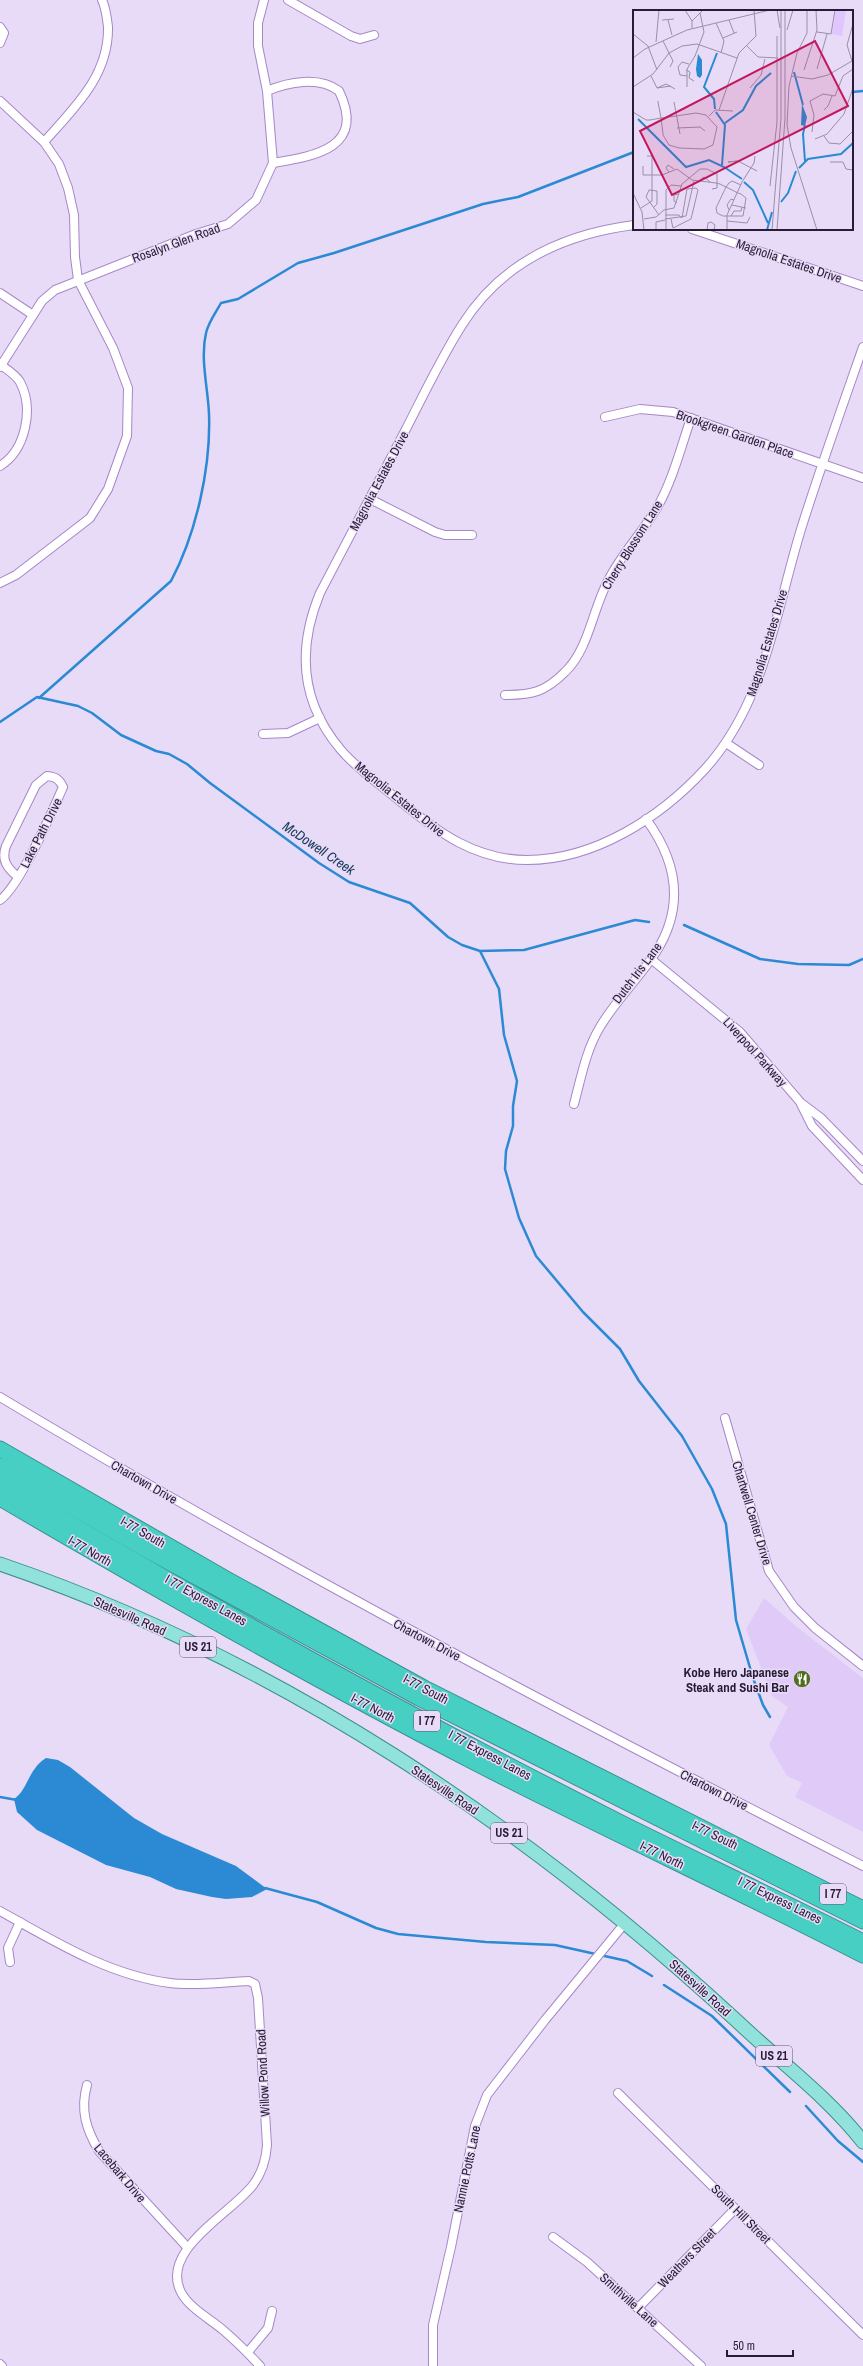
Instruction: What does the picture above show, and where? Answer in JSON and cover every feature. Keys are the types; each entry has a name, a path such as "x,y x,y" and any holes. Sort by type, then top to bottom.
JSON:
{"highway":[{"name":"I-77 South","path":"0,1449 222,1577 424,1688 863,1909"},
{"name":"I 77 Express Lanes","path":"0,1466 152,1553 419,1698 863,1921"},
{"name":"I 77 Express Lanes","path":"0,1482 221,1609 450,1733 625,1824 863,1942"},
{"path":"0,1489 45,1525"},
{"name":"I-77 North","path":"0,1498 272,1654 456,1753 863,1955"}],"main road":[{"name":"Statesville Road","path":"0,1564 77,1592 141,1620 223,1659 318,1711 405,1763 497,1825 625,1923 833,2108 863,2142"}],"street":[{"path":"44,142 89,90 102,64 108,44 107,21 102,0"},
{"name":"Rosalyn Glen Road","path":"1,366 33,314 42,302 55,290 196,234 228,224 256,200 273,163 267,91 258,46 258,24 264,0"},
{"path":"288,0 351,36 360,39 374,35"},
{"path":"0,28 4,33 0,42"},
{"path":"267,91 278,86 310,81 326,84 339,91 348,120 347,130 336,144 290,161 273,163"},
{"path":"0,101 44,142 59,164 68,188 74,215 75,257 78,280 113,348 128,388 127,436 108,489 90,518 16,575 0,583"},
{"name":"Magnolia Estates Drive","path":"633,225 594,231 570,238 524,262 495,285 462,324 320,593 309,623 305,644 305,664 309,690 320,718 341,750 437,830 477,852 525,860 550,858 606,841 646,819 688,786 726,743 742,716 758,679 801,528 863,347"},
{"name":"Magnolia Estates Drive","path":"695,230 863,286"},
{"path":"0,293 33,314"},
{"path":"0,466 6,462 22,438 28,409 20,382 1,366"},
{"name":"Brookgreen Garden Place","path":"605,417 633,410 651,409 673,412 863,478"},
{"name":"Cherry Blossom Lane","path":"505,694 527,695 538,692 558,679 575,661 584,644 596,607 611,573 659,505 691,418"},
{"path":"370,499 435,532 445,535 472,535"},
{"path":"263,734 288,733 320,718"},
{"path":"726,743 759,765"},
{"name":"Lake Path Drive","path":"0,900 8,894 18,877 63,787 58,779 53,776 47,776 36,785 4,850 4,862 18,877"},
{"name":"Dutch Iris Lane","path":"574,1104 588,1052 599,1028 611,1009 651,959 664,938 670,922 674,891 665,849 646,819"},
{"name":"Liverpool Parkway","path":"651,959 740,1032 801,1103 821,1118 863,1162"},
{"name":"Liverpool Parkway","path":"801,1103 812,1126 863,1180"},
{"name":"Chartown Drive","path":"0,1397 203,1516 512,1686 863,1866"},
{"name":"Chartwell Center Drive","path":"725,1418 769,1571 794,1607 815,1628 863,1666"},
{"name":"Willow Pond Road","path":"0,1911 87,1958 139,1976 170,1983 249,1980 255,1984 258,1998 267,2138 265,2160 258,2178 247,2192 187,2247 178,2269 178,2281 181,2293 248,2352 260,2366"},
{"path":"10,1962 8,1948 20,1922"},
{"name":"Nannie Potts Lane","path":"433,2366 433,2325 452,2247 475,2126 487,2095 545,2020 625,1923"},
{"name":"Lacebark Drive","path":"87,2085 83,2104 91,2137 99,2151 187,2247"},
{"name":"South Hill Street","path":"618,2093 863,2335"},
{"name":"Weathers Street","path":"638,2308 735,2208"},
{"name":"Smithville Lane","path":"553,2237 576,2253 701,2366"},
{"path":"248,2352 268,2328 272,2311"}],"shaded area":[{"path":"764,1598 797,1627 863,1678 863,1832 795,1797 802,1783 787,1776 769,1745 788,1707 772,1696 746,1629"}],"water":[{"path":"46,1758 58,1760 70,1767 134,1818 162,1834 236,1866 267,1889 252,1897 226,1899 176,1889 150,1877 106,1865 37,1830 17,1812 14,1799 19,1795 35,1768"}],"waterway":[{"path":"853,92 863,91"},
{"path":"39,698 171,581 180,563 195,522 207,456 209,414 204,363 204,343 208,325 221,303 238,299 298,263 334,253 483,204 518,197 633,152"},
{"name":"McDowell Creek","path":"0,722 37,697 78,706 92,713 121,735 156,751 169,754 187,764 210,783 319,863 349,882 410,903 448,937 462,945 480,951 524,950 635,920 649,922"},
{"name":"McDowell Creek","path":"684,925 760,959 798,964 849,965 863,959"},
{"path":"480,951 499,989 504,1035 517,1081 513,1106 513,1126 506,1151 505,1169 519,1218 536,1256 583,1312 620,1349 639,1381 682,1436 712,1489 726,1524 736,1620 753,1678 763,1705 770,1717"},
{"path":"0,1797 17,1800"},
{"path":"265,1888 317,1902 376,1928 398,1934 486,1942 555,1945 627,1961 652,1976"},
{"path":"664,1985 712,2016 790,2092"},
{"path":"806,2106 838,2141 863,2162"}],"place":[{"name":"Kobe Hero Japanese Steak and Sushi Bar","path":"802,1679"}]}
